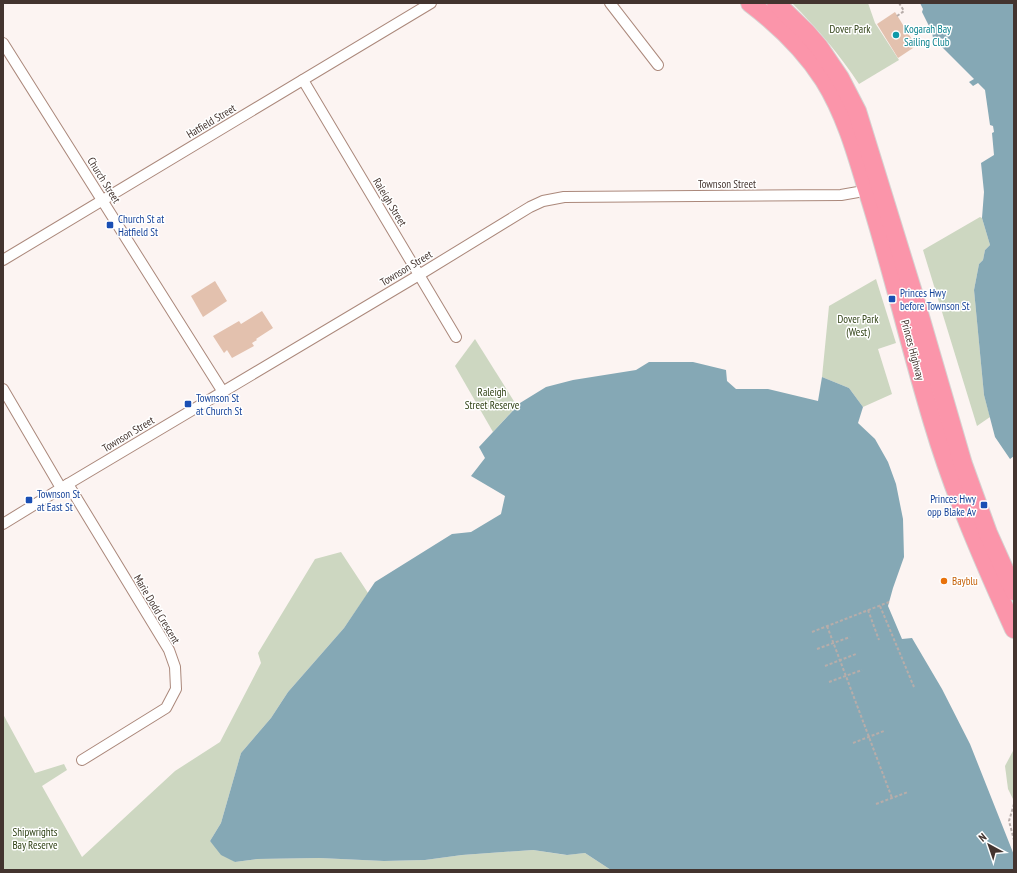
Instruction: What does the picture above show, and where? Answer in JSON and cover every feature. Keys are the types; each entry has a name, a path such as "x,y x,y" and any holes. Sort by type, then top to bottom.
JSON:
{"highway":[{"name":"Princes Highway","path":"750,3 793,40 822,77 843,116 867,188 897,290 913,354 936,434 955,487 992,580 1014,629"},
{"name":"Princes Highway","path":"776,3 802,27 819,47 840,78 857,111 963,464 988,533 1014,591"}],"street":[{"name":"Hatfield Street","path":"3,260 431,3"},
{"path":"610,3 658,65"},
{"name":"Church Street","path":"3,44 223,392"},
{"name":"Raleigh Street","path":"302,80 456,337"},
{"name":"Townson Street","path":"3,524 530,207 554,198 842,195 855,193 867,188"},
{"name":"Marie Dodd Crescent","path":"3,389 169,650 175,667 176,689 166,708 82,760"}],"path":[{"path":"898,16 904,11 899,3"},
{"path":"812,632 889,602"},
{"path":"880,606 914,687"},
{"path":"868,610 879,640"},
{"path":"827,626 892,798"},
{"path":"817,649 850,637"},
{"path":"824,666 856,654"},
{"path":"829,682 862,670"},
{"path":"853,742 884,730"},
{"path":"876,804 908,792"},
{"path":"1014,804 1009,821 1014,840"}],"green space":[{"name":"Dover Park","path":"792,3 868,3 875,23 899,60 859,84 828,42"},
{"path":"980,217 982,218 990,245 985,250 983,260 979,264 974,290 984,395 990,417 977,426 923,250"},
{"name":"Dover Park (West)","path":"876,279 896,343 878,349 892,394 863,407 849,388 822,377 829,306"},
{"name":"Raleigh Street Reserve","path":"475,339 517,406 493,432 455,366"},
{"name":"Shipwrights Bay Reserve","path":"341,552 368,593 344,628 288,692 271,718 241,753 221,823 210,841 235,862 257,859 319,858 384,861 425,860 462,855 533,850 566,855 585,853 611,870 3,870 3,714 35,773 64,764 67,770 42,786 82,857 175,771 220,742 261,663 258,653 315,559"},
{"path":"1014,749 1014,801 1008,789 1005,766"}],"water":[{"path":"920,3 1014,3 1014,456 1010,459 995,437 984,395 974,290 979,264 983,260 985,250 990,245 982,218 984,192 981,163 994,155 992,133 994,132 993,126 990,125 985,90 978,83 973,86 969,82 974,79 933,38 932,32 922,12 923,9"},
{"path":"649,362 693,362 726,370 727,381 736,389 768,389 818,401 822,377 849,388 863,407 858,423 875,439 888,462 896,484 903,519 904,557 888,606 902,639 912,638 942,689 970,744 1014,855 1014,870 611,870 585,853 567,855 533,850 462,855 425,860 384,861 319,858 257,859 235,862 221,855 210,841 221,823 241,753 271,718 288,692 344,628 375,582 452,534 471,532 501,514 505,496 471,476 485,458 479,447 520,403 546,387 573,380 636,370"}],"building":[{"name":"Kogarah Bay Sailing Club","path":"895,12 916,46 898,58 877,24"},
{"path":"215,281 227,301 203,317 191,296"},
{"path":"262,311 273,328 256,339 257,340 252,343 254,346 232,358 227,350 224,353 213,336 239,321 241,324"}],"place":[{"name":"Kogarah Bay Sailing Club","path":"896,35"},
{"name":"Church St at Hatfield St","path":"110,225"},
{"name":"Princes Hwy before Townson St","path":"892,299"},
{"name":"Townson St at Church St","path":"188,404"},
{"name":"Townson St at East St","path":"29,500"},
{"name":"Princes Hwy opp Blake Av","path":"984,505"},
{"name":"Bayblu","path":"944,581"}]}
